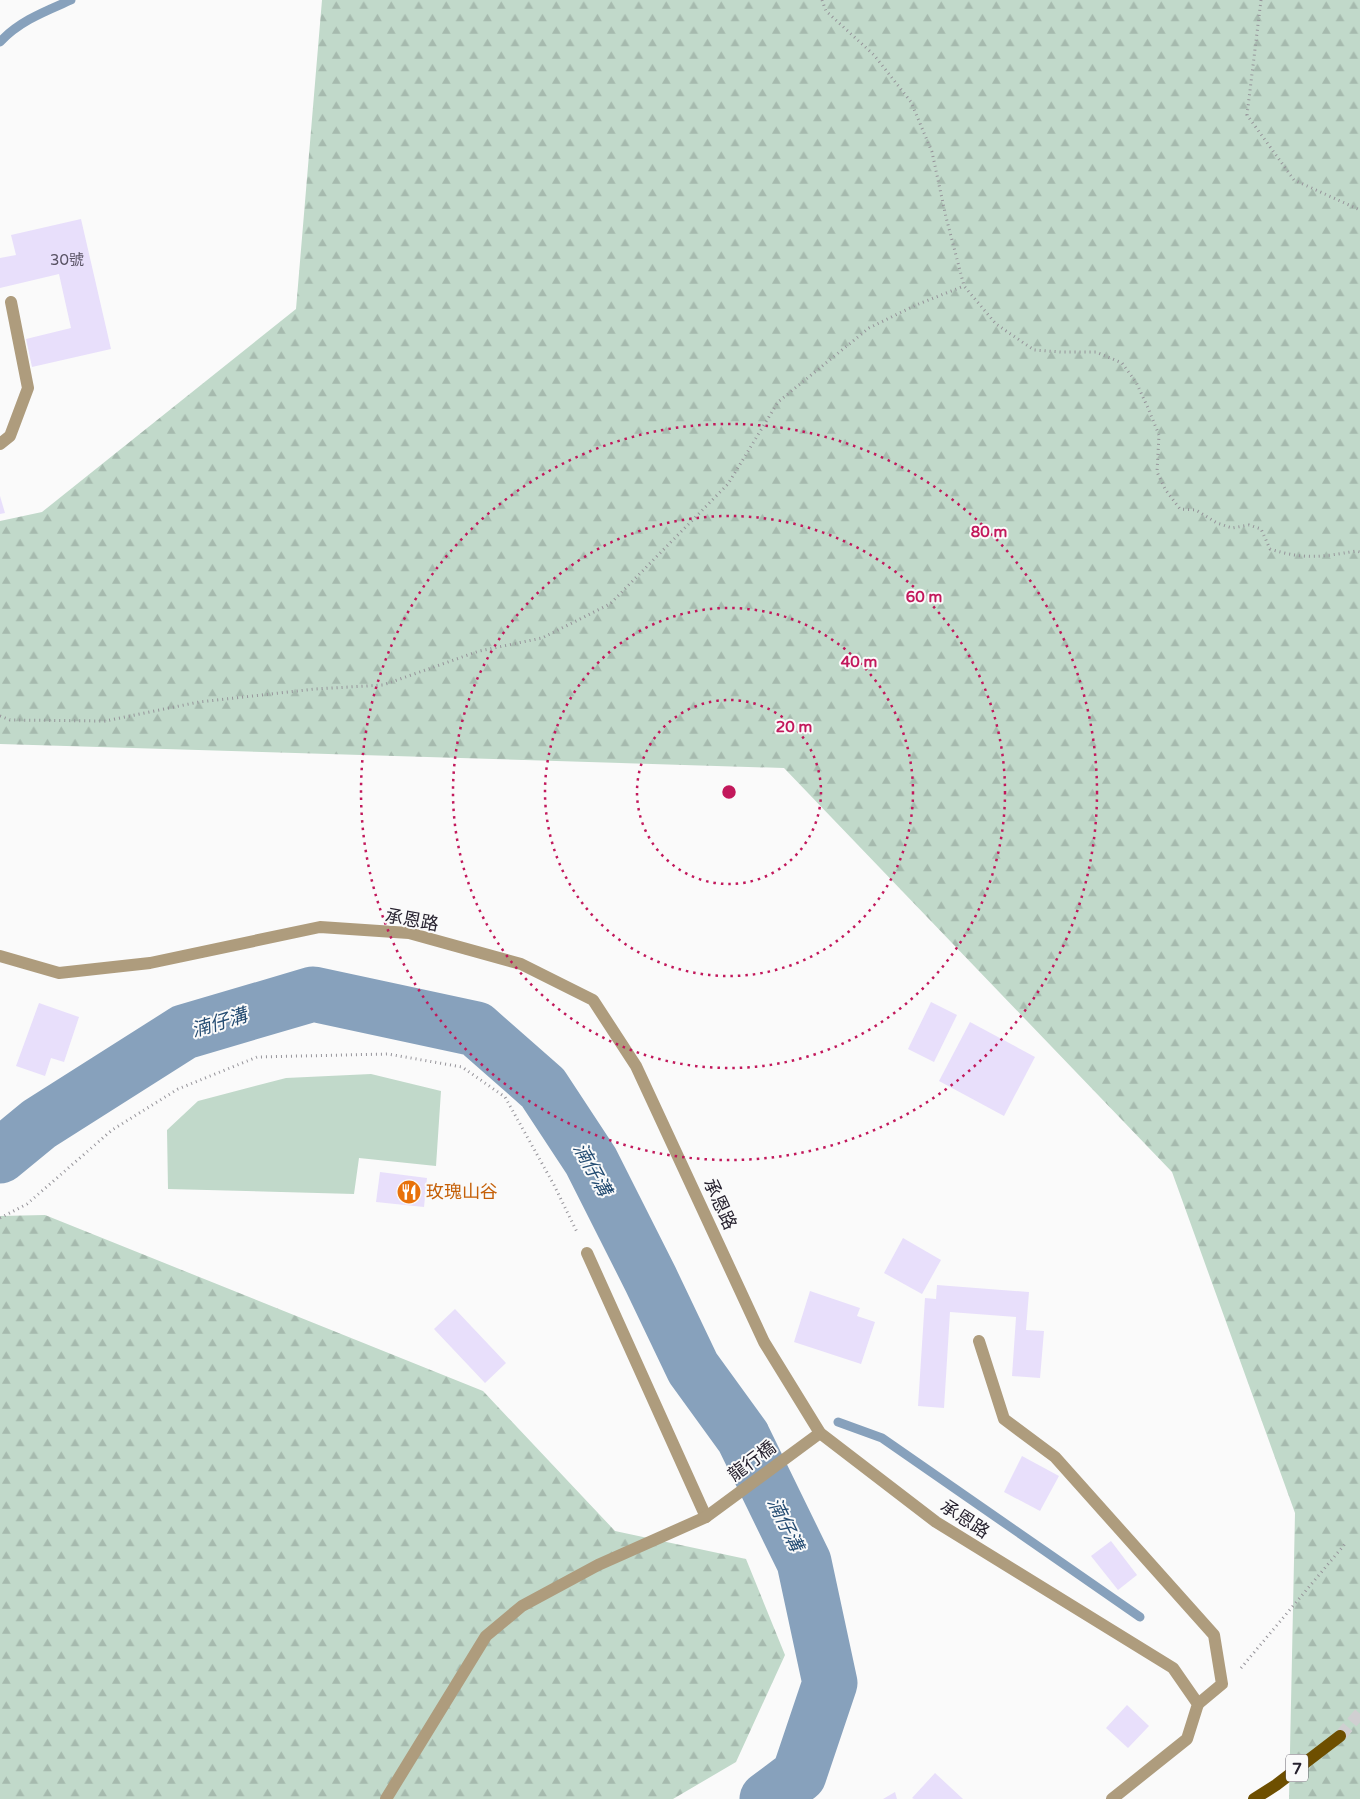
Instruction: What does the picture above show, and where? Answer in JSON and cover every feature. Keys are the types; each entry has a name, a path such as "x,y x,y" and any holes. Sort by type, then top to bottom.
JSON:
{"main road":[{"name":"7","path":"1254,1799 1276,1785 1340,1736"}],"street":[{"path":"0,444 10,436 28,388 11,302"},
{"name":"承恩路","path":"0,956 59,973 150,963 320,927 409,933 521,964 593,1000 636,1066 764,1342 820,1433 936,1522 1173,1668 1198,1704"},
{"path":"587,1253 706,1517"},
{"path":"979,1340 1004,1419 1055,1456 1214,1635 1222,1684 1198,1704 1187,1739 1112,1799"},
{"name":"龍行橋","path":"386,1799 486,1636 522,1606 531,1601 598,1565 706,1517 820,1433"}],"path":[{"path":"822,0 826,11 874,55 910,102 932,152 964,286 996,324 1034,350 1096,352 1122,363 1136,382 1152,417 1158,434 1157,472 1165,489 1180,509 1196,510 1217,523 1232,528 1249,525 1261,529 1270,549 1291,556 1317,557 1360,552"},
{"path":"1261,0 1247,115 1294,180 1360,210"},
{"path":"0,716 10,720 105,721 199,702 315,688 382,685 479,650 542,638 610,604 728,484 778,402 869,328 916,305 964,286"},
{"path":"0,1218 27,1204 112,1130 178,1089 257,1057 388,1054 462,1067 504,1097 554,1185 587,1253"},
{"path":"1222,1684 1236,1675 1345,1544"}],"green space":[{"path":"322,0 1360,0 1360,1799 1289,1799 1295,1513 1172,1172 784,768 0,744 0,521 42,512 296,309"},
{"path":"371,1074 441,1091 436,1166 359,1158 354,1194 168,1189 167,1130 198,1101 286,1078"},
{"path":"45,1215 483,1391 615,1531 746,1559 785,1655 736,1762 673,1799 0,1799 0,1216"}],"building":[{"path":"81,219 111,349 32,367 26,339 71,328 59,274 0,288 0,258 16,255 11,235"},
{"path":"0,496 5,513 0,514"},
{"path":"931,1002 957,1015 934,1062 908,1049"},
{"path":"39,1003 79,1017 64,1062 51,1058 45,1076 16,1066"},
{"path":"970,1022 1035,1057 1004,1116 939,1081"},
{"path":"380,1172 427,1178 424,1207 376,1202"},
{"path":"903,1238 941,1260 922,1294 884,1273"},
{"path":"937,1285 1029,1292 1026,1330 1044,1331 1040,1378 1012,1376 1016,1317 950,1312 944,1408 918,1406 925,1298 936,1299"},
{"path":"810,1291 860,1308 857,1316 875,1322 861,1364 794,1342"},
{"path":"455,1309 506,1363 485,1383 434,1329"},
{"path":"1022,1456 1059,1476 1040,1511 1004,1492"},
{"path":"1111,1541 1137,1575 1118,1590 1091,1556"},
{"path":"1127,1705 1149,1726 1128,1748 1106,1728"},
{"path":"935,1773 963,1799 912,1798"},
{"path":"895,1792 897,1799 883,1799"}],"waterway":[{"path":"0,42 24,22 71,0"},
{"name":"湳仔溝","path":"0,1156 39,1124 184,1032 313,994 476,1029 543,1088 591,1161 693,1368 743,1437 804,1562 830,1683 799,1775 767,1799"},
{"path":"838,1422 882,1438 1140,1617"},
{"path":"743,1437 763,1426"}],"tunnel":[{"path":"1340,1736 1360,1713"}],"place":[{"name":"玫瑰山谷","path":"409,1192"}]}
